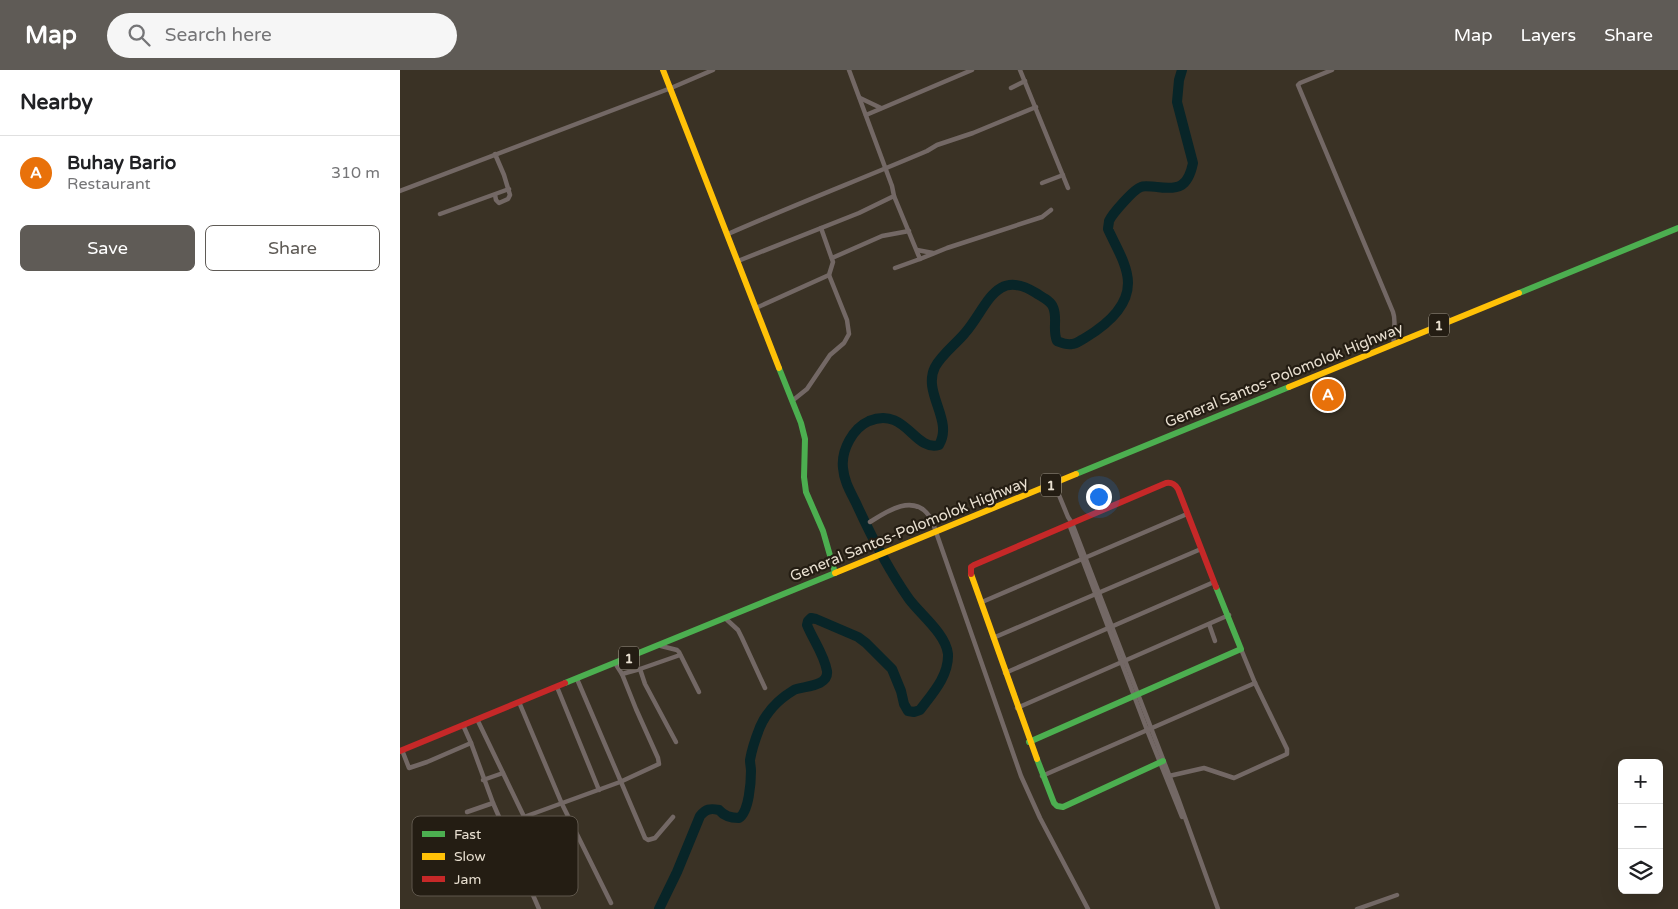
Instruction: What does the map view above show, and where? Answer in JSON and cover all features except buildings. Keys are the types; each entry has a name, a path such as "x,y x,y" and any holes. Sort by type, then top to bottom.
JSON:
{"main road":[{"path":"664,70 801,423 805,439 804,477 806,492 823,531 835,573"},
{"name":"General Santos-Polomolok Highway","path":"401,751 1678,228"},
{"path":"1029,742 1241,649 1176,486 1166,482 1070,522 971,567 970,572 982,602 1029,742 1054,803 1060,807 1162,762"}],"street":[{"path":"400,191 671,88 713,70"},
{"path":"849,70 894,196 920,260"},
{"path":"866,115 972,70"},
{"path":"1020,70 1068,188"},
{"path":"1332,70 1298,85 1393,312 1396,322 1393,337 1394,344"},
{"path":"1011,88 1025,81"},
{"path":"860,98 881,108"},
{"path":"728,234 885,169 937,145 973,133 1036,107"},
{"path":"495,154 509,189 510,197 500,203 497,202 495,195"},
{"path":"1042,183 1063,175"},
{"path":"440,214 509,189"},
{"path":"738,261 860,213 894,196"},
{"path":"895,268 920,260 947,248 1042,217 1051,210"},
{"path":"792,401 807,389 830,355 844,343 849,334 847,320 829,276 833,265 832,258 821,228"},
{"path":"832,258 882,236 909,231"},
{"path":"917,250 934,254"},
{"path":"756,308 829,276"},
{"path":"1054,483 1098,593 1217,909"},
{"path":"870,522 894,507 902,505 924,510 930,517 1020,776 1036,811 1088,909"},
{"path":"982,602 1187,514"},
{"path":"993,638 1201,549"},
{"path":"1005,673 1214,582"},
{"path":"1017,708 1229,615"},
{"path":"725,618 738,630 765,688"},
{"path":"1209,624 1216,641"},
{"path":"660,645 677,650 699,692"},
{"path":"1169,776 1204,768 1234,778 1286,756 1287,749 1241,649"},
{"path":"622,674 680,655"},
{"path":"527,816 620,782 655,767 659,761 622,674 615,663"},
{"path":"640,669 645,684 676,742"},
{"path":"577,679 646,840 655,838 673,817"},
{"path":"1042,776 1256,683"},
{"path":"557,687 599,790"},
{"path":"519,702 568,816"},
{"path":"477,719 524,816"},
{"path":"463,725 498,816"},
{"path":"401,751 409,768 471,743"},
{"path":"1162,762 1176,798"},
{"path":"484,780 503,773"},
{"path":"467,812 493,803"},
{"path":"578,836 611,903"},
{"path":"533,896 539,909"},
{"path":"1357,909 1397,896"}],"waterway":[{"path":"659,909 677,872 700,816 706,810 711,809 719,810 733,818 739,818 745,810 750,789 750,760 752,751 766,716 778,701 794,690 814,685 824,680 827,671 807,625 811,618 858,637 866,643 892,669 908,711 920,710 939,684 948,662 948,654 943,639 901,588 868,528 845,477 843,461 846,447 853,434 863,424 882,418 892,419 901,424 923,442 930,445 939,445 943,436 943,426 932,387 935,367 973,323 993,294 1001,288 1011,285 1022,286 1048,301 1054,311 1057,341 1064,344 1078,342 1100,328 1114,315 1124,300 1128,283 1124,262 1108,229 1109,221 1133,192 1141,187 1177,187 1185,182 1191,171 1193,163 1177,102 1182,70"}],"traffic: fast":[{"path":"1519,293 1678,228"},
{"path":"779,368 801,423 805,439 804,477 806,492 823,531 835,573"},
{"path":"1076,474 1289,387"},
{"path":"565,683 835,573"},
{"path":"1029,742 1241,649 1216,587"},
{"path":"1037,759 1054,803 1057,806 1063,807 1163,761"}],"traffic: slow":[{"path":"663,70 779,368"},
{"path":"1289,387 1519,293"},
{"path":"835,573 1076,474"},
{"path":"971,574 1037,759"}],"traffic: jam":[{"path":"971,574 971,567 974,565 1166,483 1170,483 1178,489 1216,587"},
{"path":"400,751 565,683"}],"place":[{"name":"Buhay Bario","path":"1328,395"}]}
